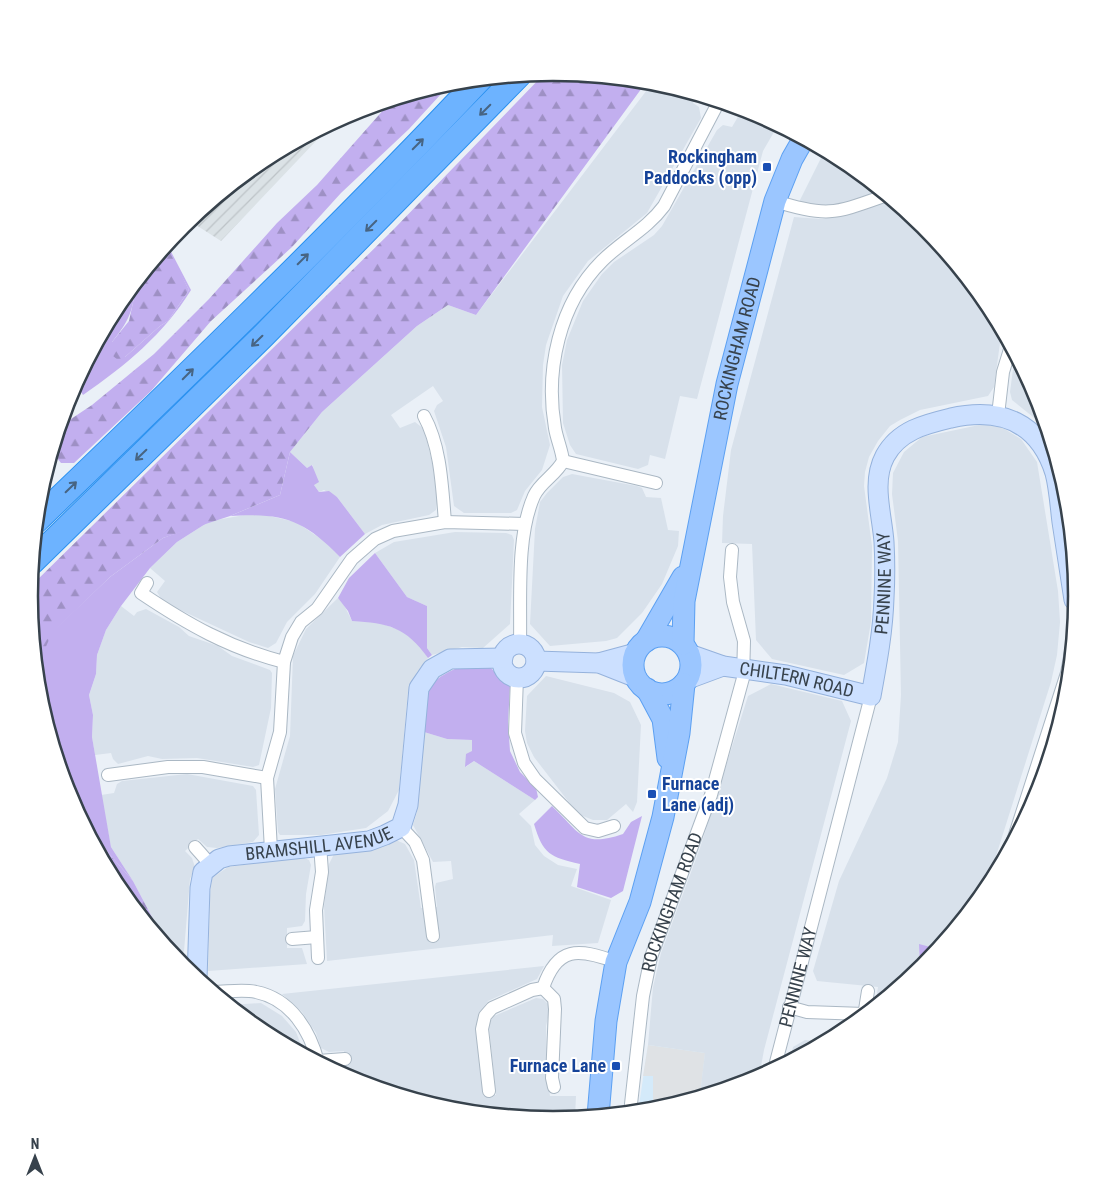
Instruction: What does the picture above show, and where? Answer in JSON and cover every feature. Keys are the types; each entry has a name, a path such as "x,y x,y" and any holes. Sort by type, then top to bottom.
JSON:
{"highway":[{"path":"40,554 262,336 512,83"},
{"path":"44,513 164,397 432,130 472,87"}],"main road":[{"name":"ROCKINGHAM ROAD","path":"686,649 684,601 727,384 775,201 792,159 800,144"},
{"name":"ROCKINGHAM ROAD","path":"641,647 691,564"},
{"path":"665,636 686,649 691,670 686,682 676,691 666,694 656,693 642,684 634,662 641,647 665,636"},
{"name":"ROCKINGHAM ROAD","path":"599,1109 606,1022 616,962 640,902 663,817 679,733 686,682"},
{"name":"ROCKINGHAM ROAD","path":"642,684 663,719 670,780"}],"street":[{"path":"520,644 524,524 535,494 557,472 563,461 554,427 553,366 559,337 570,307 582,283 603,260 653,220 664,206 716,107"},
{"path":"775,201 810,212 823,213 854,207 880,198"},
{"path":"998,415 1003,372 1008,355"},
{"name":"PENNINE WAY","path":"776,1060 788,1007 871,696 880,648 884,599 884,542 878,496 879,478 884,457 896,442 914,428 976,413 998,415 1014,421 1027,429 1044,449 1052,467"},
{"path":"424,416 429,425 440,467 445,522"},
{"path":"563,461 656,483"},
{"name":"PENNINE WAY","path":"1057,488 1064,533"},
{"path":"271,850 267,778 280,732 284,662 292,637 301,622 317,609 352,559 374,539 393,531 445,522 524,524"},
{"name":"ROCKINGHAM ROAD","path":"631,1105 643,996 651,957 711,795 738,701 744,669 744,641 732,594 732,550"},
{"path":"147,583 141,593 184,622 255,654 284,662"},
{"path":"520,644 531,649 536,661 531,673 517,678 506,672 503,658 510,647 520,644"},
{"path":"536,661 599,663 641,647"},
{"name":"CHILTERN ROAD","path":"686,649 723,666 786,675 871,696"},
{"name":"BRAMSHILL AVENUE","path":"210,864 229,856 369,840 386,836 401,827 408,805 419,688 432,669 450,659 503,658"},
{"path":"599,663 642,684"},
{"name":"CHILTERN ROAD","path":"686,682 723,666"},
{"path":"517,678 515,733 524,763 536,779 585,828 598,831 614,826"},
{"path":"108,775 168,767 203,767 267,778"},
{"path":"401,827 415,842 423,860 433,936"},
{"path":"318,958 316,910 322,872 320,845"},
{"path":"195,847 210,864 203,872 200,888 197,970"},
{"path":"292,939 317,937"},
{"path":"543,988 548,972 558,959 571,954 602,956 616,962"},
{"path":"543,988 554,999 552,1078 554,1088"},
{"path":"489,1091 482,1029 485,1016 492,1008 532,990 543,988"},
{"path":"865,1006 868,991"},
{"path":"223,992 256,992 275,999 292,1011 313,1044 315,1053"},
{"path":"788,1007 807,1012 854,1014"},
{"path":"332,1061 345,1060"}],"shaded area":[{"path":"648,89 695,101 693,103 699,107 701,118 647,213 588,261 563,296 546,345 543,365 542,407 550,445 542,470 525,491 517,510 511,513 464,513 454,506 446,447 434,411 437,405 443,401 433,386 391,415 400,428 415,422 424,429 433,466 437,502 436,510 429,515 382,525 365,534 337,497 324,490 319,492 314,485 313,465 307,468 290,452 322,412 417,326 448,305 476,315"},
{"path":"739,116 775,131 763,151 697,399 680,396 665,459 650,455 648,465 638,469 576,454 570,445 563,423 562,365 567,340 583,301 602,274 614,262 654,235 662,226 717,130 723,125 732,127"},
{"path":"320,136 221,241 196,225 191,228 239,187 267,167"},
{"path":"822,157 875,194 846,204 824,207 799,202"},
{"path":"883,200 918,231 941,256 982,310 1001,342 994,387 988,396 920,410 900,420 890,426 878,441 869,457 864,486 872,546 871,622 864,663 844,675 772,659 756,640 752,544 722,543 723,516 731,450 794,217 822,219 834,217"},
{"path":"1014,365 1037,420 1012,400 1010,392"},
{"path":"984,424 1003,428 1021,439 1037,462 1058,591 1060,622 1057,655 1051,682 994,862 962,910 941,936 930,947 919,945 920,959 876,997 878,987 817,981 813,971 839,881 887,778 898,742 901,695 898,541 892,494 893,473 904,452 922,437"},
{"path":"572,474 637,486 642,488 646,497 661,498 668,530 679,531 678,546 662,584 642,613 617,638 606,641 550,646 530,624 535,529 540,502 563,477"},
{"path":"245,515 265,515 296,522 327,543 340,557 315,594 287,622 276,643 268,648 249,642 163,602 157,592 165,581 150,568 177,542 210,521"},
{"path":"455,532 506,533 512,535 514,540 510,624 483,648 462,647 432,655 427,648 427,606 407,597 375,553 394,542"},
{"path":"338,598 352,621 377,622 405,632 416,640 428,658 417,672 408,692 399,790 388,811 366,828 321,835 280,835 278,832 275,789 290,736 293,656 306,629"},
{"path":"121,606 134,616 137,612 146,609 179,627 189,636 218,646 232,656 270,670 272,673 271,708 259,765 253,767 197,758 162,759 148,756 118,764 113,759 111,753 95,755 92,737 93,715 89,695 96,674 97,655 106,630"},
{"path":"546,676 614,693 630,702 641,725 637,802 633,812 626,804 607,820 593,820 578,814 534,757 527,743 525,731 527,696"},
{"path":"771,684 842,701 851,721 761,1067 701,1090 704,1053 648,1045 653,987 661,953 700,848 748,696"},
{"path":"424,732 447,739 473,740 472,751 466,767 474,761 535,800 519,814 531,826 535,845 544,856 558,865 577,869 571,886 611,900 598,943 552,946 553,935 327,961 324,906 329,864 334,854 381,847 396,840 405,844 414,860 421,908 437,907 436,883 453,879 451,861 433,862 413,825 417,812"},
{"path":"187,774 253,786 256,790 259,835 253,842 217,848 207,847 198,839 185,851 192,858 195,867 190,879 184,951 182,954 157,926 133,881 111,847 101,795 114,793 117,784 122,781"},
{"path":"302,857 309,860 311,865 306,894 305,921 302,926 287,928 287,948 302,948 307,964 208,971 212,878 228,867"},
{"path":"544,966 537,979 488,1001 478,1016 477,1022 485,1095 496,1095 489,1027 491,1020 494,1016 536,998 543,999 550,1009 546,1026 547,1077 550,1096 576,1096 575,1111 553,1112 519,1110 452,1102 387,1084 356,1072 346,1067 344,1051 329,1052 321,1048 316,1033 302,1012 282,994"},
{"path":"261,1003 282,1016 296,1032 301,1045 267,1025 238,1004"},
{"path":"805,1040 813,1041 792,1052 793,1047"},
{"path":"648,1045 705,1053 701,1090 639,1104"},
{"path":"648,1045 705,1053 701,1090 653,1102 653,1076 643,1076"}],"green space":[{"path":"537,81 587,82 642,88 476,315 448,305 417,326 322,412 290,452 280,495 230,516 163,538 110,577 52,633 41,657 39,579 392,231"},
{"path":"443,92 409,129 341,193 292,247 211,321 151,391 74,463 61,463 57,458 69,421 92,405 154,354 209,299 277,223 317,185 384,109"},
{"path":"170,250 191,290 169,321 143,348 114,373 83,395 80,391 91,368 107,338 133,297 130,315 112,342 125,357 168,321 189,290 171,257"},
{"path":"169,251 189,290 168,321 125,357 118,360 108,352 112,342 129,321 134,298 144,282"},
{"path":"290,452 307,468 312,465 319,482 314,485 319,492 329,491 337,497 365,534 340,557 315,534 291,521 264,516 230,516 280,495"},
{"path":"210,521 177,542 150,568 121,606 106,630 97,655 96,674 89,695 93,715 92,737 111,847 133,881 103,847 77,793 55,729 47,697 41,656 51,633 110,577 163,538"},
{"path":"375,553 407,597 427,606 427,648 432,655 428,658 412,639 404,633 386,625 352,621 348,611 338,598 349,578"},
{"path":"462,666 489,666 510,687 508,722 510,751 520,772 536,788 538,797 535,800 474,761 465,767 466,754 472,751 472,740 447,739 424,732 425,707 429,690 439,678"},
{"path":"552,806 583,835 599,839 623,834 631,822 642,816 623,891 611,898 577,887 580,864 561,859 549,853 537,834 534,824"},
{"path":"103,847 133,881 157,926 124,882"},
{"path":"919,944 931,947 920,959"}],"place":[{"name":"Rockingham Paddocks (opp)","path":"767,167"},
{"name":"Furnace Lane (adj)","path":"652,794"},
{"name":"Furnace Lane","path":"616,1066"}]}
